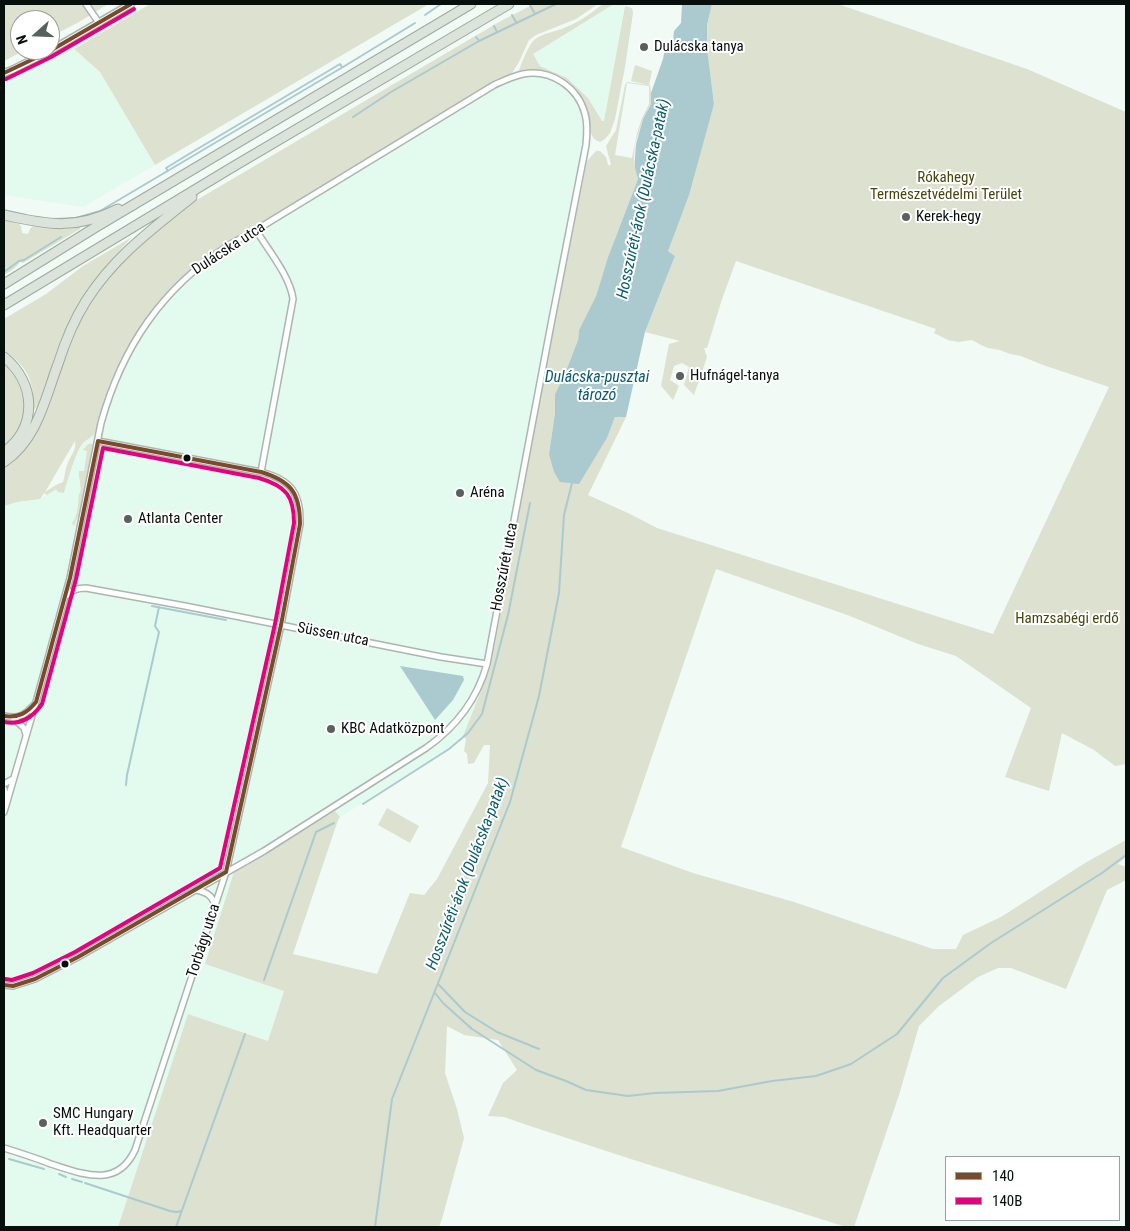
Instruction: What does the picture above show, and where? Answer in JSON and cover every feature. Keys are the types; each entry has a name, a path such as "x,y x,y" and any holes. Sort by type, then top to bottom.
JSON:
{"highway":[{"path":"4,284 96,227 471,4"},
{"path":"4,304 509,4"},
{"path":"4,462 19,450 32,433 66,342 85,302 106,273 145,234 219,175"},
{"path":"4,215 52,224 80,222 114,210 175,180"},
{"path":"4,357 19,373 28,392 29,403 24,428 14,443 4,452"}],"street":[{"path":"86,4 98,23"},
{"path":"4,73 48,52 131,4"},
{"name":"Dulácska utca","path":"4,812 64,598 80,532 106,404 115,378 138,335 166,297 187,277 230,245 504,80 518,75 533,73 556,78 574,92 582,106 587,123 587,134"},
{"name":"Hosszúrét utca","path":"226,872 300,829 432,744 450,729 466,710 478,687 487,664 584,159 587,134"},
{"path":"256,230 288,280 293,299 261,472"},
{"name":"Torbágy utca","path":"4,1148 88,1175 102,1176 115,1172 125,1165 133,1155 226,872 281,625 299,531 300,510 297,498 292,490 274,476 98,441"},
{"name":"Süssen utca","path":"64,598 73,590 86,588 441,657 487,664"},
{"path":"4,716 13,718 21,716 29,711 36,702"},
{"path":"13,718 24,728 26,737"},
{"path":"4,784 13,779"},
{"path":"4,789 7,799"},
{"path":"4,985 13,986 35,979 78,957 226,872"},
{"path":"195,890 209,895 215,907"}],"shaded area":[{"path":"614,4 625,4 604,121 602,121 588,98 563,76 540,66 532,54"},
{"path":"69,45 100,72 155,165 83,207 4,195 4,77 44,60 60,60 60,50"},
{"path":"533,69 557,75 578,91 586,104 588,112 590,144 493,654 489,671 463,736 443,752 340,817 334,811 288,840 205,964 284,990 268,1041 188,1014 118,1227 4,1227 4,506 40,499 56,488 64,493 70,471 82,444 95,433 111,381 131,341 160,301 191,270 228,243 493,82 516,71"}],"green space":[{"path":"4,4 108,4 60,32 60,10 10,10 10,58 4,61"},
{"path":"150,4 429,4 155,165 100,72 74,49"},
{"path":"534,4 598,4 576,19 536,35 529,40 512,73 493,82 228,243 180,280 142,324 127,349 103,403 95,433 80,447 64,493 58,492 56,489 47,495 44,493 40,499 4,506 4,466 22,452 33,438 81,319 104,282 126,253 195,201 499,22","holes":["75,441 66,467 63,482 45,492"]},
{"path":"603,4 614,4 533,54 540,66 567,78 588,98 602,121 604,121 625,6 632,8 633,13 625,67 615,119 610,133 600,142 591,134 588,112 584,101 571,84 552,73 541,70 519,70 529,47 536,38 576,23"},
{"path":"712,4 838,4 1027,69 1126,112 1126,764 1115,766 1094,750 1062,733 1049,791 1005,777 1031,708 956,656 918,644 850,616 716,569 621,847 693,873 794,902 933,949 956,949 963,935 1001,917 1085,863 1126,840 1126,857 1118,864 1126,867 1126,880 1107,890 1066,989 1011,968 998,968 978,977 939,1006 919,1026 899,1095 854,1227 846,1227 504,1117 488,1116 503,1083 517,1070 498,1040 464,1035 447,1026 445,1073 464,1138 439,1227 118,1227 188,1014 268,1041 284,991 205,964 234,872 335,811 340,817 293,954 377,974 410,893 424,895 437,879 488,783 490,745 484,745 474,763 468,764 467,754 464,751 466,739 463,736 489,671 493,654 553,330 587,161 596,151 600,151 606,157 608,165 611,165 606,146 616,130 627,82 650,85 651,93 651,104 643,119 635,144 634,158 638,179 608,257 596,296 579,330 578,340 555,394 555,413 549,454 579,483 607,438 615,417 626,417 588,495 657,528 993,634 1109,387 1021,356 988,348 972,340 958,342 948,340 934,333 936,329 736,261 707,348 704,348 707,357 694,395 684,385 689,367 682,363 674,366 670,380 679,386 673,400 661,386 669,344 680,341 645,332 675,256 668,251 714,104 707,48 707,25","holes":["627,83 649,86 649,104 637,133 632,158 615,155"]},
{"path":"635,65 652,71 649,85 631,81"},
{"path":"4,220 19,224 22,233 28,234 33,226 66,229 80,227 80,229 23,263 20,262 14,269 4,275"},
{"path":"132,237 103,271 77,308 60,342 43,393 34,410 32,390 26,372 11,355 4,351 4,319 46,294 83,266"},
{"path":"4,362 17,375 23,392 24,410 19,430 4,446"},
{"path":"91,443 93,446 78,524 76,526 77,518 74,526 72,523 77,514 81,487 79,471 84,471 87,451 83,450"},
{"path":"387,808 419,826 410,843 378,825"}],"water":[{"name":"Dulácska-pusztai tározó","path":"682,4 712,4 707,25 707,48 714,104 689,195 668,251 675,256 645,332 626,417 615,417 607,438 579,484 560,482 554,472 549,454 555,413 555,394 578,340 579,330 596,296 608,257 638,179 635,168 636,144 643,119 651,104 651,93 663,59 666,43 673,40 674,31 681,23"},
{"path":"400,666 463,676 464,680 453,700 435,720"}],"waterway":[{"path":"425,15 441,4"},
{"path":"476,37 479,41 556,4"},
{"path":"530,5 535,14"},
{"path":"512,15 516,22"},
{"path":"55,219 76,218 100,211 415,23"},
{"path":"494,26 497,32"},
{"path":"353,117 391,92 479,41"},
{"path":"168,171 166,168 189,154 340,64 342,67"},
{"path":"4,210 26,215"},
{"path":"4,272 19,261 24,260 61,237"},
{"name":"Hosszúréti-árok (Dulácska-patak)","path":"375,1227 392,1099 510,802 539,696 559,593 564,515 572,483"},
{"path":"363,804 449,749 468,733 482,714 508,615 530,503"},
{"path":"152,606 226,620"},
{"path":"126,785 159,632 155,626 159,607"},
{"path":"264,980 316,832 334,823"},
{"path":"435,993 443,1003 472,1029 536,1070 586,1090 628,1096 718,1091 772,1081 816,1076 851,1064 897,1034 943,978 991,943 1102,873 1126,855"},
{"path":"439,985 465,1012 497,1032 539,1049"},
{"path":"176,1227 245,1034"},
{"path":"9,1159 44,1169"},
{"path":"59,1174 66,1177"},
{"path":"72,1179 82,1182"},
{"path":"85,1183 170,1211 181,1211"}],"transit line":[{"name":"140","path":"4,73 48,52 131,4"},
{"name":"140B","path":"6,79 51,57 134,9"},
{"name":"140","path":"4,716 22,714 36,702 70,578 98,441 261,472 287,484 292,490 298,504 300,524 281,625 226,872 78,957 35,979 13,986 4,985"},
{"name":"140B","path":"4,722 10,723 26,719 42,704 76,579 103,448 259,478 276,485 287,493 294,514 294,523 275,624 220,868 75,952 33,973 12,980 5,979"}],"place":[{"name":"Dulácska tanya","path":"644,47"},
{"name":"Kerek-hegy","path":"906,217"},
{"name":"Hufnágel-tanya","path":"680,376"},
{"name":"Aréna","path":"460,493"},
{"name":"Atlanta Center","path":"128,519"},
{"name":"KBC Adatközpont","path":"331,729"},
{"name":"SMC Hungary Kft. Headquarter","path":"43,1123"}],"park label":[{"name":"Rókahegy Természetvédelmi Terület","path":"946,186"},
{"name":"Hamzsabégi erdő","path":"1067,619"}]}
